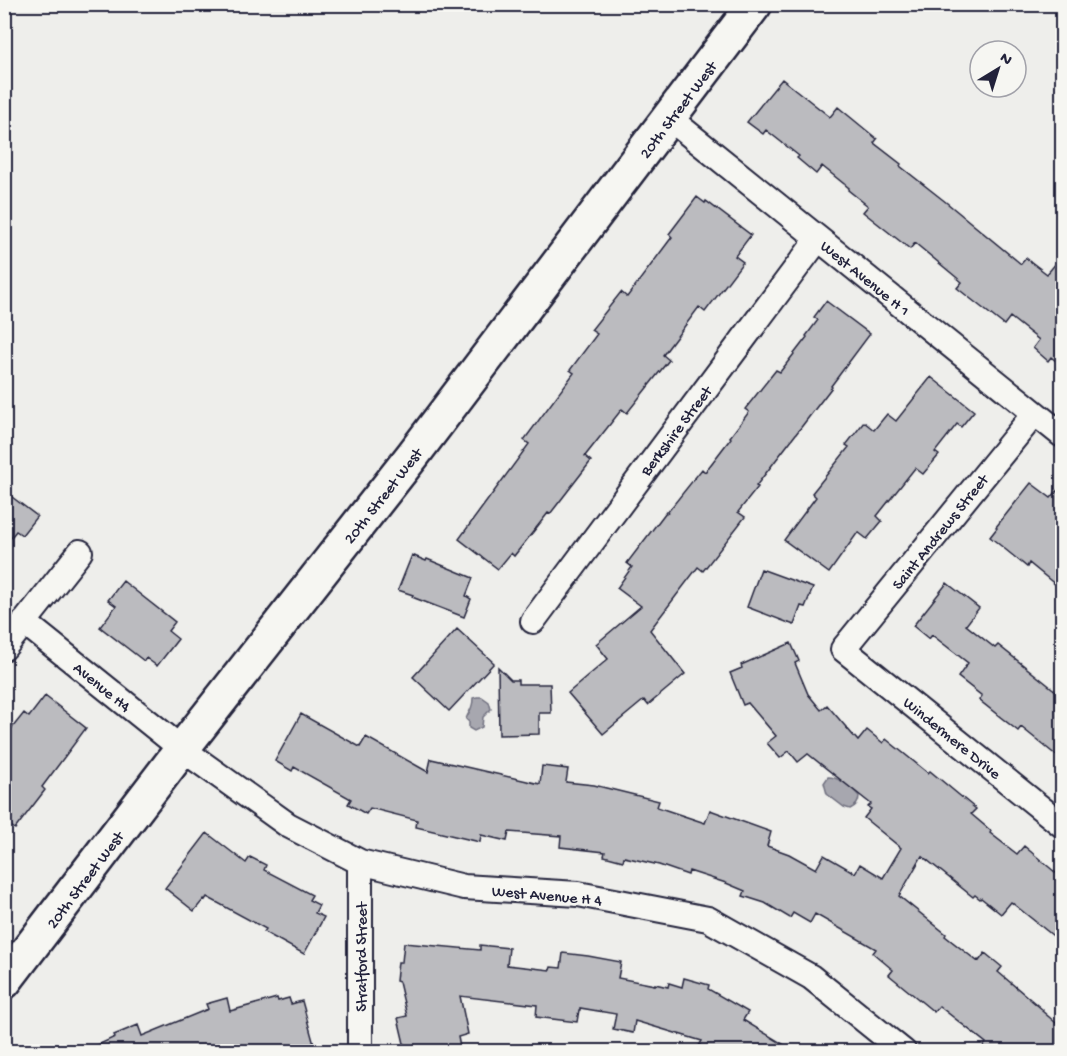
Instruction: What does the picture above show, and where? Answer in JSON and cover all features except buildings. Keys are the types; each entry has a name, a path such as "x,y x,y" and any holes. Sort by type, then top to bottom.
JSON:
{"main road":[{"name":"20th Street West","path":"4,982 182,749 413,455 755,4"}],"street":[{"name":"West Avenue H 1","path":"669,118 1062,435"},
{"name":"Berkshire Street","path":"533,621 818,238"},
{"name":"Saint Andrews Street","path":"843,649 1035,413"},
{"path":"4,648 80,552"},
{"name":"Avenue H4","path":"24,622 182,749"},
{"name":"Windermere Drive","path":"843,649 1062,825"},
{"name":"West Avenue H 4","path":"182,749 288,825 360,862 464,887 578,894 708,919 811,977 904,1052"},
{"name":"Stratford Street","path":"360,862 360,1052"}],"shaded area":[{"path":"482,697 489,702 491,709 483,717 482,727 474,731 469,728 469,722 466,719 472,708 473,698"},
{"path":"828,777 841,781 859,796 855,805 850,809 844,807 827,794 824,783"}]}
